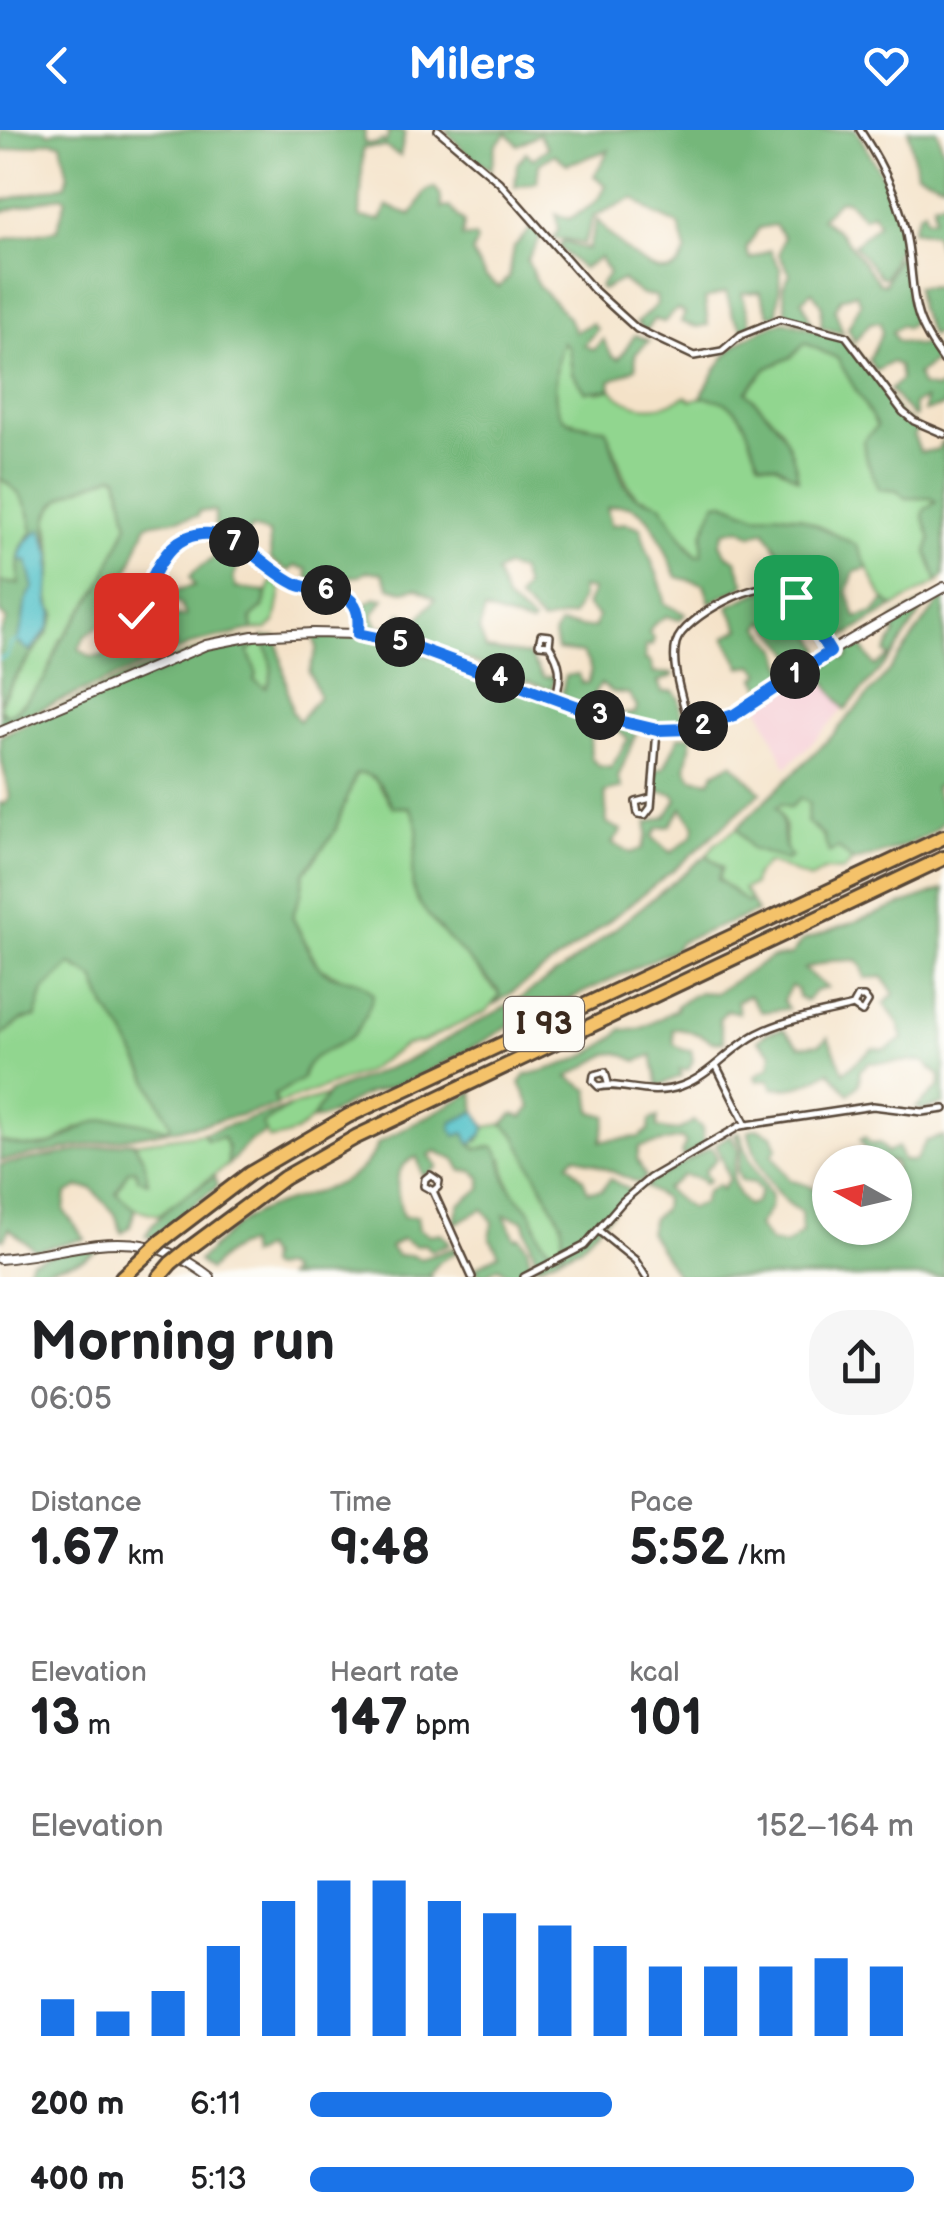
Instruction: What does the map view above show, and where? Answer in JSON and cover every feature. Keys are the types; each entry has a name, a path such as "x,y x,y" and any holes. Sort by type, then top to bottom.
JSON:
{"highway":[{"name":"I 93","path":"122,1277 161,1241 249,1174 348,1116 944,836"},
{"name":"I 93","path":"159,1277 187,1250 284,1178 356,1137 944,858"}],"street":[{"path":"438,130 494,176 587,282 637,329 694,356 722,351 742,335 780,318 846,336 902,412 944,434"},
{"path":"860,130 890,181 908,246 914,306 944,362"},
{"path":"136,615 172,548 190,537 212,534 232,541 298,585 347,596 358,613 358,634"},
{"path":"690,729 675,656 680,633 694,619 759,586 776,585 794,594 830,652"},
{"path":"0,732 220,641 295,634 358,634 419,648 622,722 657,730 690,729 734,715 830,652 944,587"},
{"path":"549,645 561,670 556,698"},
{"path":"652,798 657,730"},
{"path":"608,1083 635,1091 670,1090 692,1082 761,1032 853,1006"},
{"path":"716,1064 746,1125"},
{"path":"524,1277 579,1250 623,1201 650,1178 730,1131 746,1125 873,1106 922,1112 944,1109"},
{"path":"433,1191 472,1277"},
{"path":"599,1231 635,1260 646,1277"},
{"path":"0,1259 91,1243 128,1242 168,1252 210,1277"}],"shaded area":[{"path":"824,658 848,704 786,767 757,702"}],"green space":[{"path":"0,130 365,130 364,143 375,144 382,140 385,144 389,134 386,130 405,132 400,156 385,147 363,148 360,217 381,220 387,206 412,215 425,192 434,187 440,194 442,208 450,207 464,223 462,237 475,237 472,253 486,277 499,287 509,277 514,247 532,227 541,237 527,260 538,285 569,318 575,332 592,323 597,329 584,345 594,350 603,339 612,356 619,359 635,335 649,341 635,354 636,368 610,381 611,389 586,392 572,373 569,348 563,342 556,371 557,405 569,421 605,428 625,484 637,497 661,505 696,556 702,555 703,534 716,503 724,502 758,516 774,513 800,517 856,545 868,568 854,572 847,591 856,618 874,613 885,600 894,607 833,643 830,639 839,631 830,616 816,622 810,611 830,597 822,581 816,581 799,564 789,568 765,530 752,535 740,528 724,532 720,544 736,560 745,585 710,603 704,584 677,577 660,538 644,515 622,505 607,508 611,525 626,523 641,528 664,603 685,614 680,620 666,616 649,633 654,639 652,646 646,645 645,660 650,661 654,674 673,673 658,682 662,692 673,691 679,699 684,724 654,725 618,719 620,715 635,713 637,707 629,694 612,692 601,684 594,697 601,701 601,709 613,713 611,717 562,696 565,676 578,674 582,683 588,683 590,670 582,653 557,650 554,635 559,625 595,627 598,616 586,606 593,590 581,588 582,597 573,616 542,622 518,599 525,587 520,571 505,567 496,573 506,600 533,622 531,625 485,610 479,630 486,649 529,655 543,677 555,677 551,690 424,644 363,628 366,604 376,598 384,599 373,615 379,628 398,623 403,613 407,621 417,621 435,599 417,588 403,591 389,587 382,573 368,571 360,576 308,579 307,569 295,566 289,571 271,560 269,533 251,528 242,542 215,530 215,511 199,511 198,516 147,524 129,569 121,611 85,636 79,649 91,657 104,656 107,642 123,643 120,657 124,658 176,645 158,615 146,607 153,593 166,599 171,617 186,616 181,605 155,587 157,584 174,591 194,586 190,577 224,543 242,554 233,579 236,588 267,592 263,607 251,618 253,630 195,643 1,726 0,709 8,716 18,710 45,679 60,642 99,588 128,524 118,477 113,475 70,493 53,507 47,530 52,564 45,536 26,542 20,556 27,538 33,532 29,514 24,501 0,478 0,240 57,230 66,199 61,196 0,212 0,201 66,185 68,176 61,143 50,141 2,151"},
{"path":"445,130 856,130 888,186 904,244 898,248 886,277 881,277 854,245 878,224 873,213 863,218 847,200 838,201 821,218 842,235 879,283 885,284 897,258 906,252 914,321 892,332 897,341 920,346 927,342 938,358 917,375 921,386 936,389 944,385 944,406 924,411 925,399 913,404 913,417 890,390 901,380 899,366 892,362 876,371 869,360 882,332 880,322 870,323 855,341 848,328 861,303 856,293 841,298 835,310 843,333 821,327 822,305 812,291 802,300 812,325 787,316 783,287 790,274 779,254 784,237 775,225 759,228 746,249 750,259 770,250 781,270 777,315 769,315 760,292 742,293 751,325 743,329 733,316 726,292 705,299 708,325 697,327 681,322 685,313 677,309 664,322 654,319 646,331 637,323 657,304 656,296 642,295 622,280 602,290 599,287 609,273 600,258 582,269 559,247 563,242 588,250 597,219 634,256 658,269 669,270 678,266 686,251 679,225 651,212 634,198 594,216 584,244 553,238 558,231 556,214 569,219 591,206 602,193 606,185 594,176 609,150 567,164 554,154 539,164 537,182 515,187 517,164 526,152 533,159 548,148 539,134 518,145 507,133 496,144 491,170 464,151"},
{"path":"908,130 937,130 944,153 944,184 917,173"},
{"path":"944,200 944,248 938,247 934,234 912,230 919,213 924,210 926,219 934,218 933,204"},
{"path":"944,283 944,328 931,336 919,308 916,287"},
{"path":"784,321 849,340 901,416 918,427 914,436 920,452 937,450 944,440 944,576 938,582 927,552 931,539 923,515 936,502 879,489 863,441 877,426 837,358 805,343 791,357 767,368 746,392 781,431 792,452 798,479 777,465 760,462 736,410 701,397 733,348"},
{"path":"563,341 569,348 572,373 596,392 611,389 628,401 646,406 666,404 685,396 727,402 743,416 760,462 777,465 797,478 781,428 746,392 767,368 791,357 805,343 837,358 878,426 897,491 906,498 932,498 936,503 923,515 931,539 927,552 938,582 894,607 882,597 856,545 800,517 774,513 758,516 724,502 703,534 702,555 697,556 672,523 631,489 607,436 562,418 554,380"},
{"path":"118,476 128,524 99,588 60,642 45,679 8,716 0,709 3,696 49,631 53,555 47,518 55,504 72,489"},
{"path":"0,478 27,507 33,532 19,556 19,585 0,582"},
{"path":"20,556 30,567 34,588 26,601 17,642 31,650 49,608 47,588 51,568 49,598 56,613 0,705 0,634 7,620 0,613 0,582 19,584"},
{"path":"271,582 277,583 281,591 275,623 267,629 253,630 251,618 263,607"},
{"path":"767,589 782,599 776,606 790,626 806,622 821,649 800,662 765,621 760,627 779,650 786,672 763,691 756,678 761,673 754,665 741,667 725,637 740,629 728,606"},
{"path":"944,595 944,781 935,788 944,818 939,826 904,846 853,861 838,848 829,853 823,835 807,822 809,803 800,798 790,808 781,804 776,807 791,857 786,860 751,849 737,828 831,737 884,677"},
{"path":"930,599 893,655 845,710 815,666 824,661 830,664 838,654 845,659 849,656 843,648 857,641 875,666 890,656 885,653 895,634 893,619"},
{"path":"313,635 359,636 391,642 600,718 606,724 603,734 590,737 591,758 599,766 611,768 628,739 617,730 623,725 636,734 618,777 622,788 605,792 607,823 622,831 612,843 631,853 642,849 647,823 666,817 677,799 673,794 654,791 656,770 664,768 679,737 692,736 686,768 692,778 710,781 714,773 732,763 761,792 681,864 494,1005 500,995 497,989 438,928 414,892 415,817 409,807 393,807 374,779 356,774 334,833 304,873 292,917 310,954 325,972 357,982 373,995 353,1034 314,1058 302,1079 274,1095 277,1106 199,1125 0,1161 0,1141 40,1147 90,1124 112,1119 167,1129 171,1125 124,1033 106,1008 94,978 71,964 44,990 36,1017 22,1020 0,1037 0,803 5,804 10,797 0,736 157,664 254,638 257,641 248,652 257,675 254,680 266,688 271,669 262,637 277,637 292,712 299,721 319,696 309,672 317,648","holes":["682,808 695,826 692,836 671,853 652,837 658,828 670,826"]},
{"path":"262,640 271,664 266,688 255,683 255,669 248,652"},
{"path":"365,772 376,780 393,807 409,807 416,816 412,875 418,902 500,995 487,1011 424,1041 405,1045 364,1073 278,1104 274,1096 301,1079 308,1063 353,1034 373,995 355,980 319,967 292,917 304,873 334,833 356,773"},
{"path":"800,797 809,802 830,853 838,847 853,861 843,871 825,870 811,879 767,863 755,875 753,885 743,889 750,899 748,904 718,879 722,867 707,855 737,828 752,849 786,860 785,825 775,807 781,804 790,808"},
{"path":"707,855 722,868 718,879 747,903 750,899 757,912 681,941 674,950 567,1000 559,999 419,1076 311,1120 329,1092 408,1060 516,1001 572,963"},
{"path":"944,889 944,1104 916,1108 939,1087 940,1076 923,1061 868,1063 860,1070 859,1084 849,1094 829,1071 789,1088 773,1088 769,1079 757,1081 755,1076 770,1066 772,1053 758,1040 767,1033 783,1029 800,1046 820,1044 828,1037 844,1072 873,1048 885,1050 903,1039 898,1022 884,1004 894,994 883,977 865,978 857,960 830,961 804,969 827,988 815,991 807,1001 799,998 797,989 791,986 783,1000 788,1009 761,1012 749,995 737,1001 739,1013 727,1010 719,1019 724,1041 712,1042 694,1032 673,1029 674,1044 691,1050 693,1060 689,1069 679,1070 681,1076 658,1086 652,1055 637,1061 619,1053 608,1054 568,1077 589,1090 592,1112 607,1116 601,1141 639,1137 649,1130 650,1120 658,1117 657,1127 668,1130 681,1129 693,1121 702,1128 704,1144 683,1157 686,1143 681,1138 639,1147 637,1159 646,1177 639,1183 576,1156 568,1163 588,1191 602,1190 610,1179 632,1191 580,1247 538,1266 523,1220 504,1215 515,1238 520,1237 527,1247 532,1268 510,1277 499,1267 481,1277 475,1268 499,1254 490,1238 493,1222 483,1209 454,1224 459,1204 481,1189 481,1178 473,1171 462,1171 455,1160 436,1151 429,1155 438,1167 423,1177 417,1157 402,1168 397,1182 399,1200 403,1217 417,1216 419,1229 429,1235 441,1233 450,1243 432,1251 424,1244 416,1246 402,1239 390,1247 397,1256 421,1259 454,1248 456,1252 439,1262 430,1274 432,1277 286,1277 290,1272 283,1267 267,1266 268,1256 263,1248 249,1256 247,1244 231,1250 209,1270 198,1261 246,1219 339,1183 369,1161 378,1143 473,1092 476,1111 453,1122 468,1134 469,1142 477,1149 494,1146 507,1182 527,1207 542,1240 563,1254 562,1224 515,1135 503,1124 513,1114 523,1117 531,1107 520,1083 526,1075 590,1053 622,1029 650,1024 699,992 715,993 771,958 791,955 802,941"},
{"path":"70,964 94,978 106,1008 124,1033 171,1125 167,1130 119,1119 77,1128 53,1144 26,1148 0,1141 0,1037 22,1020 36,1017 44,990"},
{"path":"325,1096 327,1099 303,1127 269,1139 262,1125 289,1107"},
{"path":"289,1107 262,1124 266,1133 250,1141 228,1165 223,1137 207,1140 203,1133"},
{"path":"503,1124 515,1134 562,1224 563,1254 541,1238 529,1211 510,1186 503,1158 469,1142 479,1141 486,1127"},
{"path":"757,1128 772,1135 777,1148 772,1155 790,1180 812,1187 812,1245 912,1245 912,1161 926,1141 944,1136 944,1277 678,1277 649,1232 653,1218 663,1210 664,1199 644,1186 711,1147 717,1158 704,1172 709,1181 704,1184 700,1179 683,1175 665,1189 690,1209 703,1203 706,1192 718,1185 721,1190 729,1179 716,1144 730,1135 739,1150 734,1186 747,1205 755,1203 761,1192 754,1183 742,1181 737,1172 742,1149 735,1134 739,1131 750,1161 771,1196 770,1208 758,1226 770,1242 786,1245 802,1233 801,1212 774,1188 748,1131"},
{"path":"203,1133 207,1140 223,1137 228,1165 158,1215 135,1209 116,1194 128,1171 144,1160 134,1143"},
{"path":"865,1137 871,1144 880,1143 863,1145 860,1139"},
{"path":"134,1143 144,1160 148,1182 138,1179 135,1169 128,1171 116,1193 135,1209 130,1227 122,1233 115,1214 92,1189 79,1187 66,1194 64,1211 85,1239 35,1250 9,1228 4,1239 0,1239 0,1165"},
{"path":"215,1176 218,1186 152,1238 145,1236 168,1209"},
{"path":"102,1248 84,1259 46,1269 46,1277 23,1277 32,1260 68,1250"}],"water":[{"path":"41,529 51,555 48,601 53,613 48,629 30,651 16,641 34,588 27,561 20,561 20,556 26,542"},
{"path":"476,1111 485,1127 483,1134 473,1143 465,1133 455,1136 453,1122"}],"waterway":[{"path":"0,659 7,656 16,641"}],"route":[{"path":"136,615 172,548 190,537 218,535 298,585 347,596 358,613 358,634 419,648 622,722 668,730 700,727 734,715 830,652 796,597"}]}
